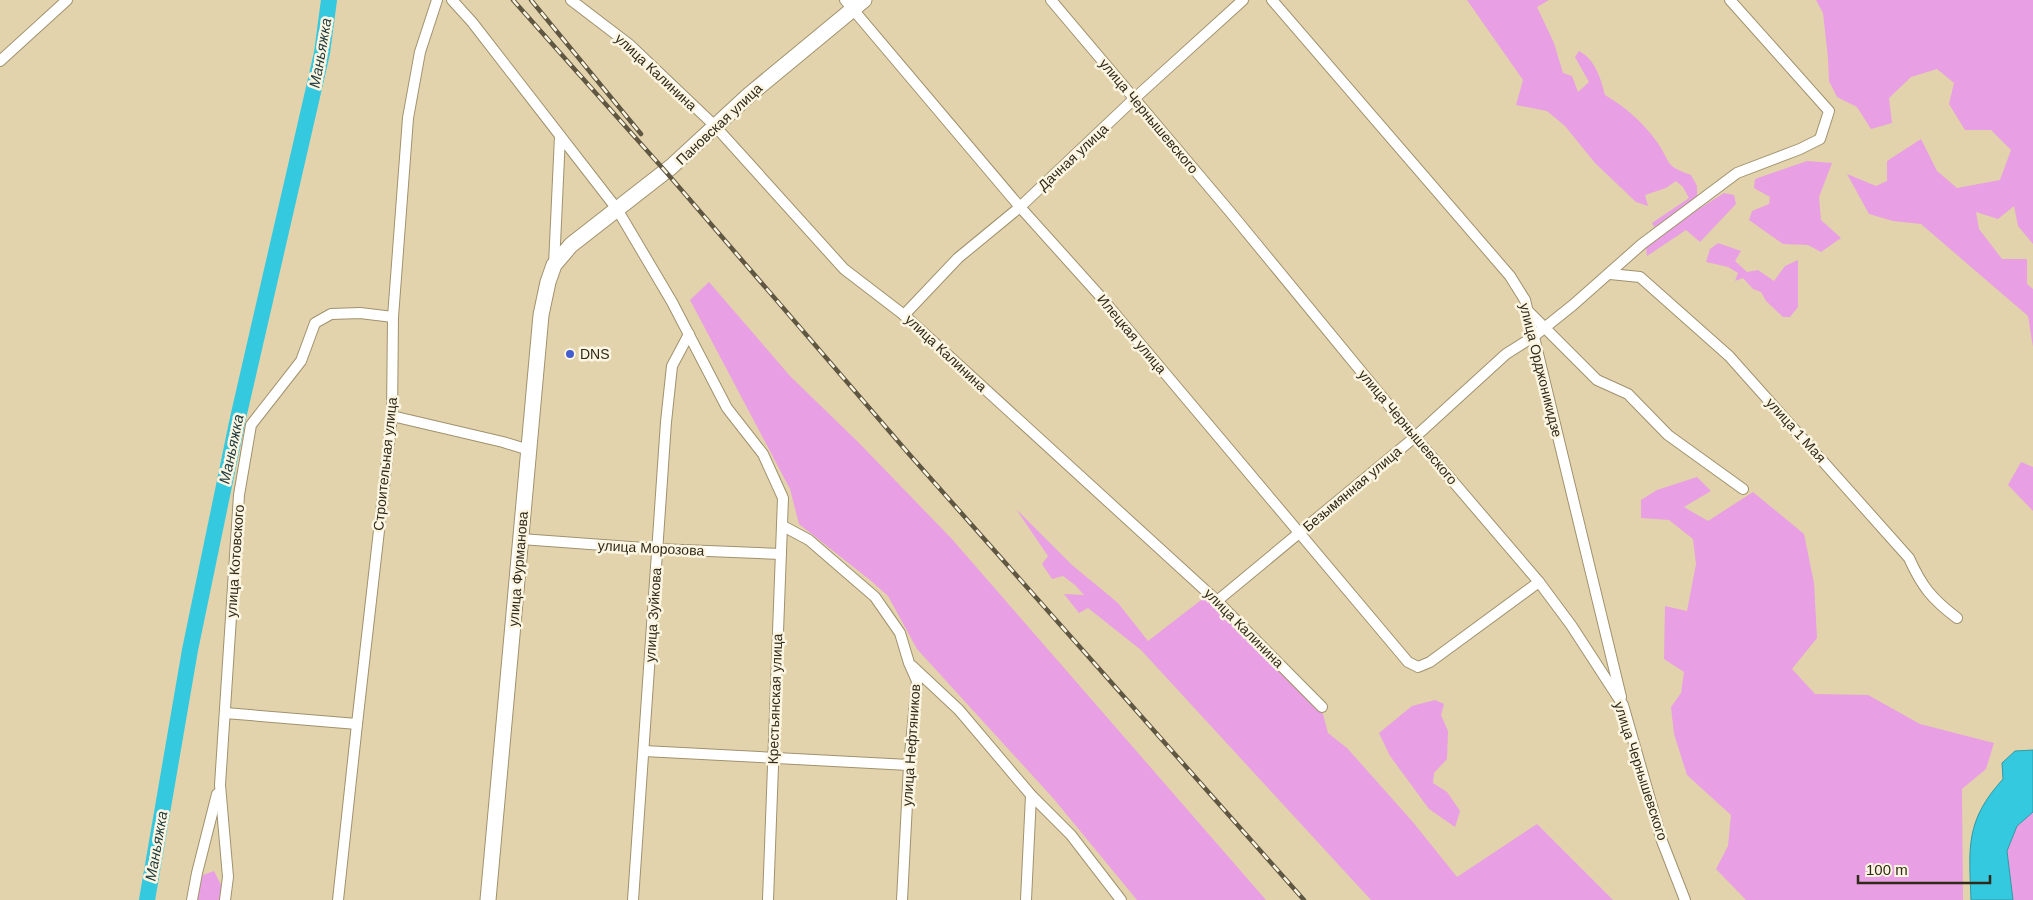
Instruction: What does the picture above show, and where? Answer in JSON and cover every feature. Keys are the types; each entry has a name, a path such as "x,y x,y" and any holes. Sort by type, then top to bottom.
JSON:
{"main road":[{"name":"Пановская улица","path":"571,245 672,168 715,126 854,3"},
{"name":"улица Фурманова","path":"488,900 541,315 548,282 554,265 571,245"}],"street":[{"path":"0,61 67,0"},
{"name":"Строительная улица","path":"338,900 356,724 392,416 393,317 408,118 420,52 437,0"},
{"path":"452,0 472,22 617,209 689,334"},
{"name":"улица Калинина","path":"571,0 630,44 715,126 844,269 904,315 1217,601 1322,707"},
{"name":"улица Чернышевского","path":"1051,0 1539,582 1571,625 1623,705 1662,841 1685,900"},
{"name":"Дачная улица","path":"904,315 958,258 1020,207 1135,98 1243,0"},
{"name":"улица Орджоникидзе","path":"1272,0 1510,276 1525,300 1623,705"},
{"name":"Безымянная улица","path":"1217,601 1415,436 1506,354 1533,337 1610,274 1642,244 1737,173 1800,149 1820,139 1829,111 1730,0"},
{"name":"Илецкая улица","path":"854,3 1020,207 1106,304 1408,662 1418,667 1430,662 1539,582"},
{"path":"554,265 560,136"},
{"name":"улица 1 Мая","path":"1610,274 1640,277 1729,356 1909,558 1916,575 1934,601 1957,618"},
{"path":"1527,310 1597,380 1628,394 1668,436 1743,489"},
{"name":"улица Котовского","path":"225,900 228,877 220,785 239,495 251,425 301,360 316,323 331,314 360,313 393,317"},
{"name":"Крестьянская улица","path":"689,334 727,408 763,454 783,498 768,900"},
{"name":"улица Зуйкова","path":"633,900 666,422 672,366 689,334"},
{"path":"392,416 503,442 529,450"},
{"name":"улица Нефтяников","path":"783,526 809,540 875,597 900,633 909,663 917,681 909,765 902,900"},
{"name":"улица Морозова","path":"521,540 658,549 781,554"},
{"path":"909,663 959,710 1031,795 1071,835 1121,900"},
{"path":"225,713 356,724"},
{"path":"644,751 909,765"},
{"path":"192,900 197,873 220,785"},
{"path":"1026,900 1031,795"}],"shaded area":[{"path":"1467,0 1549,0 1537,7 1554,43 1563,73 1572,76 1578,92 1589,82 1575,57 1579,51 1585,55 1593,64 1602,82 1605,95 1627,110 1646,128 1672,166 1691,175 1697,186 1697,196 1685,209 1654,227 1652,223 1689,198 1683,187 1676,181 1666,188 1645,195 1648,206 1636,202 1595,163 1565,126 1547,111 1516,105 1523,80"},
{"path":"1816,0 2033,0 2033,244 2018,226 2014,206 1998,219 1976,212 1979,229 2002,259 2027,259 2027,284 2033,289 2033,347 2028,316 1921,224 1893,221 1869,214 1847,174 1876,186 1887,181 1887,161 1921,139 1937,171 1957,188 2000,180 2011,150 1991,130 1965,130 1949,104 1954,83 1937,69 1911,77 1889,98 1892,123 1871,129 1857,107 1837,97 1829,81 1823,13"},
{"path":"1807,161 1832,163 1819,197 1821,220 1841,238 1821,252 1808,245 1783,244 1749,220 1752,211 1769,204 1770,197 1754,188 1755,179"},
{"path":"1724,193 1734,195 1736,204 1700,242 1686,230 1647,256 1646,248 1683,219"},
{"path":"1718,243 1741,251 1735,261 1747,272 1758,270 1774,281 1785,266 1798,260 1798,307 1790,317 1783,317 1766,301 1761,292 1753,289 1743,278 1735,281 1738,273 1728,267 1706,262 1710,249"},
{"path":"709,282 790,376 858,442 951,538 1266,900 1137,900 1053,798 917,649 888,596 799,524 790,489 690,300"},
{"path":"2021,462 2033,467 2033,511 2008,485"},
{"path":"1697,477 1711,491 1684,507 1708,521 1753,492 1804,534 1814,583 1817,638 1792,669 1815,694 1868,695 1920,724 1994,743 1986,769 1962,789 1963,900 1746,900 1716,869 1728,846 1731,815 1687,775 1674,734 1671,707 1681,693 1684,672 1664,659 1665,606 1687,611 1696,564 1693,539 1669,520 1641,518 1641,500 1657,490"},
{"path":"1016,509 1072,565 1118,603 1148,641 1205,597 1323,714 1328,733 1347,748 1412,821 1457,877 1537,824 1613,900 1371,900 1141,650 1088,608 1079,613 1064,594 1084,595 1063,576 1052,579 1042,564 1048,556"},
{"path":"1435,700 1444,704 1441,715 1448,731 1447,759 1434,773 1433,783 1447,792 1460,811 1455,827 1429,809 1390,756 1379,733 1412,706"},
{"path":"2033,812 2033,900 2013,900 2007,851 2017,826"},
{"path":"214,871 224,891 222,900 196,900 196,893 203,875"}],"water":[{"path":"2033,750 2033,812 2017,826 2007,851 2013,900 1971,900 1970,849 1976,822 1982,808 2003,779 2002,763 2015,751"}],"waterway":[{"name":"Маньяжка","path":"147,900 190,650 238,418 322,53 329,0"}],"railway":[{"path":"513,0 666,172 909,454 1304,900"},
{"path":"531,0 641,134"}],"place":[{"name":"DNS","path":"570,354"}]}
